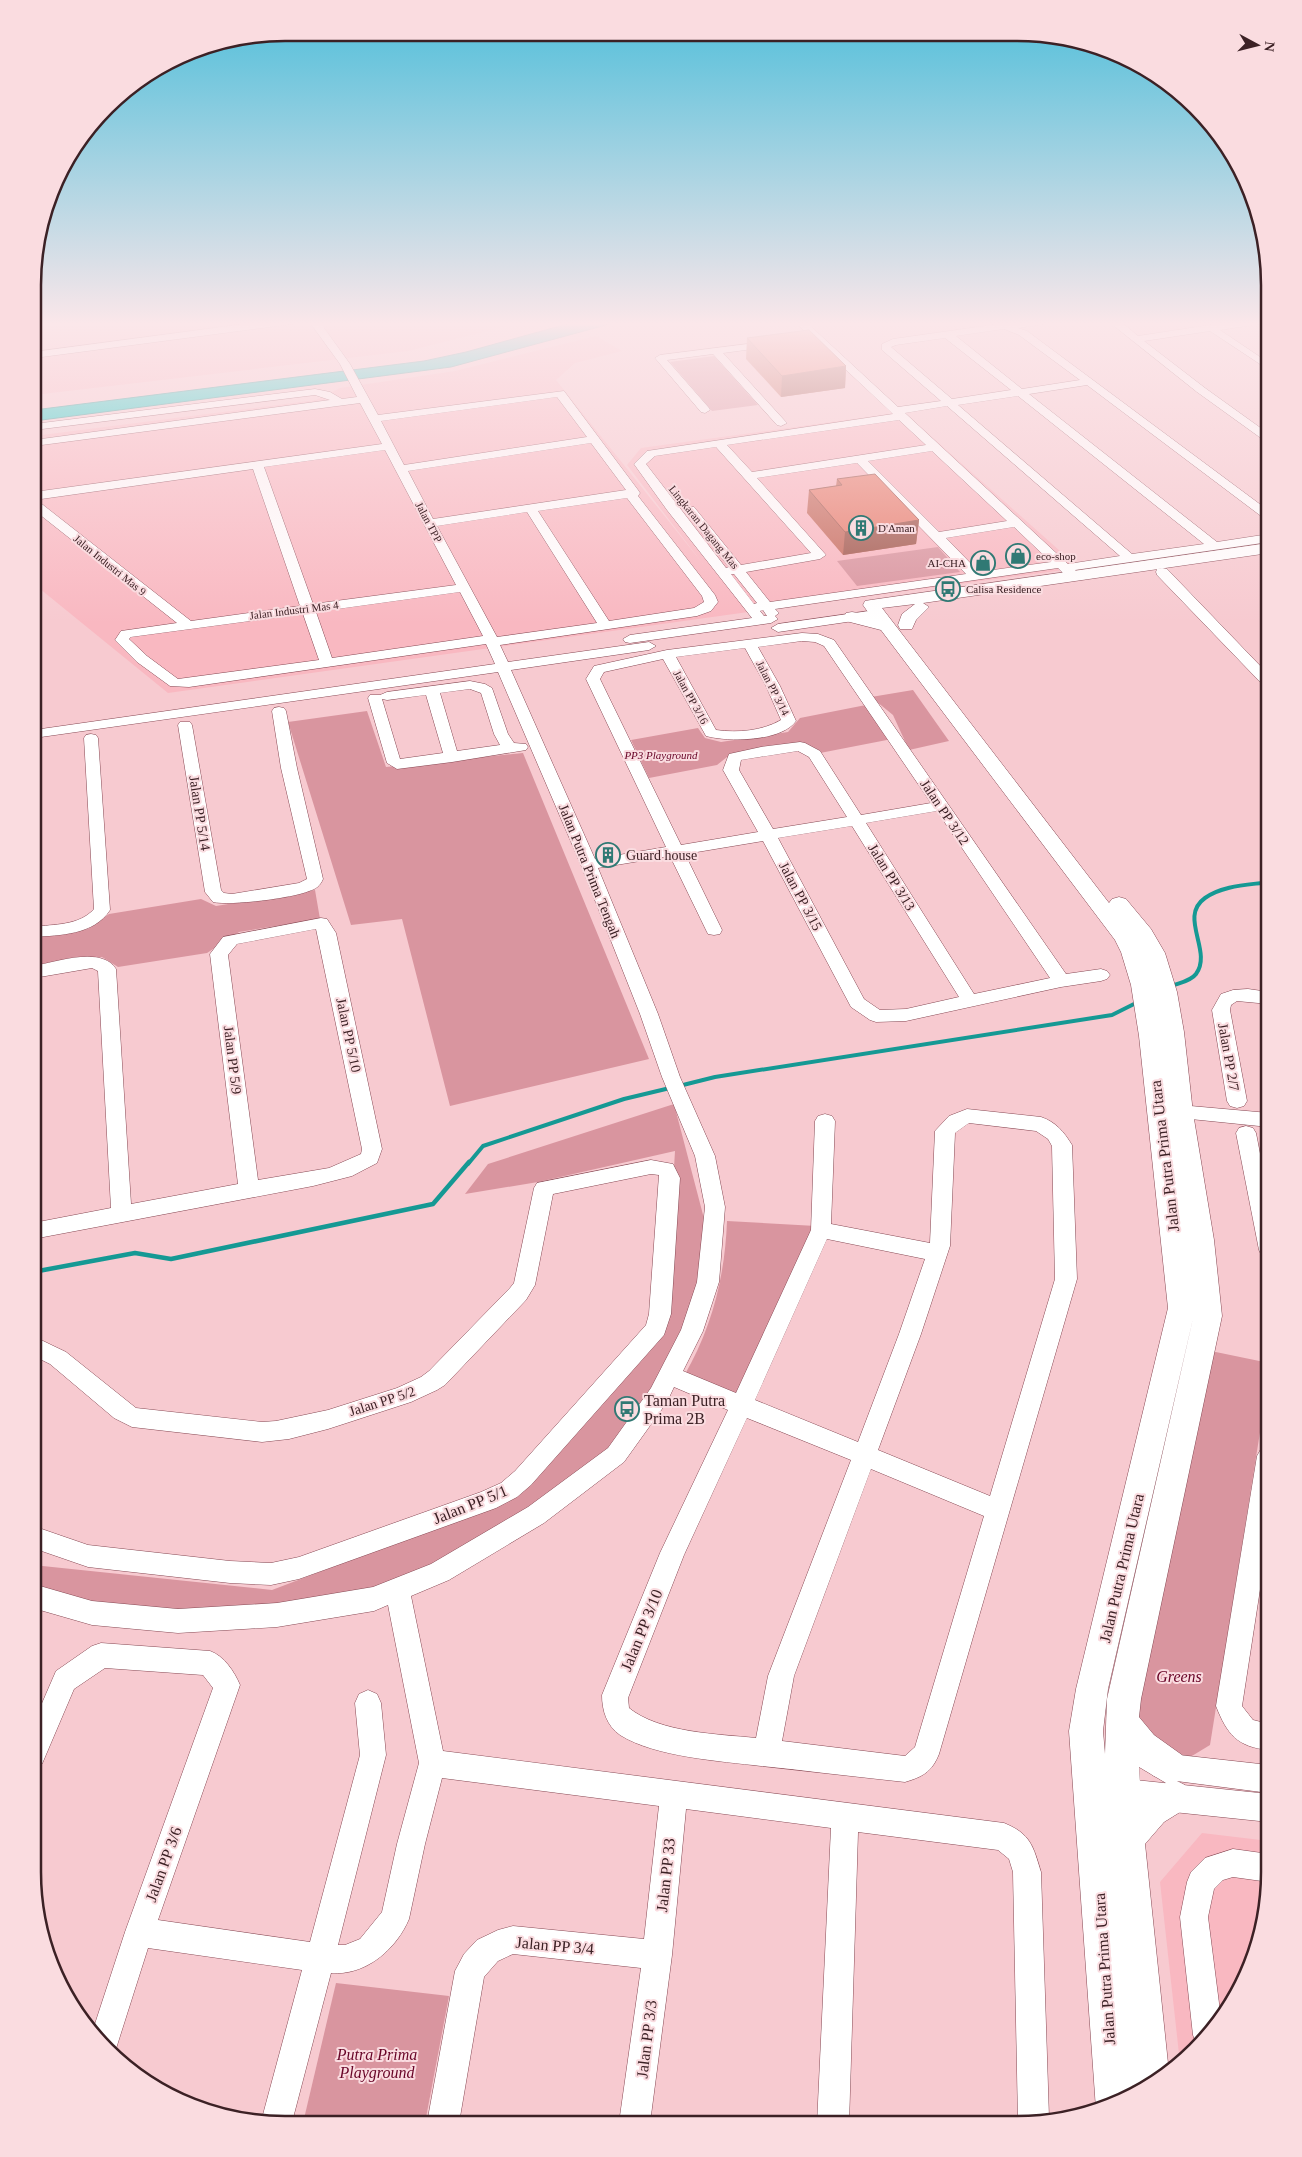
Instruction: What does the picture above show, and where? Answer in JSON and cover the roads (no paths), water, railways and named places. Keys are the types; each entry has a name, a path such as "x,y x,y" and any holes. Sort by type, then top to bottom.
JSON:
{"main road":[{"path":"852,617 869,620 1067,569 1261,549"},
{"path":"888,614 908,618 921,607 1261,557"},
{"name":"Jalan Putra Prima Utara","path":"888,614 1124,938 1152,982 1161,1029 1170,1111 1182,1308 1092,1689 1086,1731 1113,2096"},
{"name":"Jalan Putra Prima Utara","path":"1150,2076 1123,1793 1121,1762 1122,1719 1124,1699 1208,1316 1207,1285 1170,1111"},
{"path":"1122,1719 1133,1739 1171,1782 1155,1806 1139,1821 1127,1840"}],"street":[{"path":"41,426 77,422"},
{"path":"41,442 193,422"},
{"name":"Jalan TPP","path":"375,422 492,640 505,669"},
{"path":"429,523 634,493 582,422"},
{"path":"644,459 650,453 846,422"},
{"path":"907,422 1067,569"},
{"path":"971,422 1129,558"},
{"path":"1057,422 1214,546"},
{"path":"1142,422 1261,510"},
{"path":"1247,422 1261,432"},
{"path":"400,469 595,439"},
{"path":"719,443 820,555 723,572"},
{"path":"41,495 388,446"},
{"path":"749,476 935,447"},
{"name":"Lingkaran Dagang Mas","path":"761,621 671,507 640,464 644,459 651,463 776,618"},
{"path":"860,459 976,576"},
{"path":"257,464 328,663 606,626 697,612 706,608 711,602 708,595 630,493"},
{"path":"530,508 606,626"},
{"name":"Jalan Industri Mas 9","path":"41,510 187,624"},
{"path":"936,536 1017,523"},
{"path":"752,608 976,576 1067,569 1261,539"},
{"path":"1162,572 1261,675"},
{"name":"Jalan Industri Mas 4","path":"328,663 189,683 175,683 142,659 122,640 126,634 187,624 464,588"},
{"path":"41,745 91,738 182,719 471,672 505,669 538,657 776,618 888,614"},
{"path":"492,640 506,648 538,657 852,617"},
{"path":"714,930 593,679 599,669 666,654 802,637 818,638 829,643"},
{"name":"Jalan PP 3/14","path":"749,643 773,686 789,721 778,729 749,734"},
{"name":"Jalan PP 3/12","path":"829,643 1061,981"},
{"name":"Jalan PP 3/16","path":"666,654 711,733 726,737 749,734"},
{"path":"505,669 519,673 538,657"},
{"name":"Jalan Putra Prima Tengah","path":"505,669 589,866 649,1014 671,1077 705,1156 715,1207 708,1282 692,1331 669,1375"},
{"path":"41,733 182,719 279,712 470,685 487,691 501,734 510,749"},
{"path":"432,691 452,758"},
{"path":"374,698 392,760 397,764 538,745"},
{"name":"Jalan PP 5/14","path":"182,719 213,892 219,898 232,899 303,888 313,883 315,879 289,768 279,712"},
{"path":"41,931 84,924 98,918 102,910 91,738"},
{"name":"Jalan PP 3/13","path":"731,770 734,757 761,751 800,746 815,754 970,1000"},
{"name":"Jalan PP 3/15","path":"731,770 768,835 857,1003 876,1016 906,1015 970,1000"},
{"path":"589,866 940,806"},
{"name":"Jalan PP 5/9","path":"249,1190 219,954 229,941 321,923"},
{"name":"Jalan PP 5/10","path":"249,1190 360,1166 370,1158 372,1149 328,933 321,923"},
{"path":"41,971 92,962 100,963 107,969 121,1213"},
{"path":"970,1000 1061,981 1101,975"},
{"name":"Jalan PP 2/7","path":"1237,1101 1221,1010 1222,1003 1229,997 1239,995 1261,997"},
{"path":"1170,1111 1261,1119"},
{"name":"Jalan PP 3/10","path":"821,1230 742,1405 672,1553 615,1695 615,1708 621,1719 653,1736 767,1753 905,1769 917,1765 926,1754 1066,1279 1062,1145 1055,1134 1040,1124 967,1116 956,1121 945,1131 940,1246 938,1253"},
{"path":"767,1753 781,1676 910,1334 938,1253 821,1230 826,1121"},
{"path":"1246,1133 1261,1207"},
{"name":"Jalan PP 5/1","path":"41,1540 88,1556 230,1572 271,1574 299,1568 488,1500 509,1490 523,1478 656,1329 660,1314 670,1178 666,1169 651,1167 606,1177"},
{"name":"Jalan PP 5/2","path":"41,1350 58,1358 122,1411 132,1417 262,1432 304,1427 408,1394 424,1387 437,1378 518,1294 524,1285 544,1188 606,1177"},
{"path":"41,1229 249,1190"},
{"path":"41,1600 92,1613 178,1621 277,1615 374,1599 440,1572 536,1515 616,1455 659,1395 669,1375 999,1511"},
{"path":"1261,1506 1229,1706 1234,1721 1245,1730 1261,1736"},
{"path":"139,1932 319,1958 345,1960 370,1949 395,1919 411,1844 432,1763 397,1590"},
{"name":"Jalan PP 3/6","path":"41,1736 65,1680 101,1655 210,1663 227,1685 139,1932 105,2036"},
{"path":"279,2116 373,1755 368,1703"},
{"path":"1088,1758 1121,1762 1171,1782 1261,1806"},
{"path":"432,1763 1004,1837 1021,1851 1027,1872 1034,2115"},
{"path":"1089,1790 1123,1793 1171,1782 1261,1779"},
{"name":"Jalan PP 33","path":"657,1955 674,1795"},
{"path":"833,2116 846,1816"},
{"path":"1207,2024 1194,1917 1201,1882 1215,1868 1233,1863 1261,1867"},
{"name":"Jalan PP 3/4","path":"444,2116 470,1971 480,1957 495,1944 513,1940 657,1955"},
{"name":"Jalan PP 3/3","path":"636,2116 657,1955"}],"waterway":[{"path":"1172,986 1194,976 1200,965 1201,955 1195,924 1198,906 1205,898 1220,890 1261,883"},
{"path":"679,1086 715,1077 1112,1015 1138,1002"},
{"path":"468,1164 483,1146 624,1099 670,1088"},
{"path":"41,1271 135,1253 171,1259 433,1204 469,1162"}],"place":[{"name":"D'Aman","path":"861,528"},
{"name":"eco-shop","path":"1018,556"},
{"name":"AI-CHA","path":"983,563"},
{"name":"Calisa Residence","path":"948,589"},
{"name":"Guard house","path":"608,855"},
{"name":"Taman Putra Prima 2B","path":"627,1409"}],"park label":[{"name":"PP3 Playground","path":"661,755"},
{"name":"Greens","path":"1179,1676"},
{"name":"Putra Prima Playground","path":"377,2063"}]}
